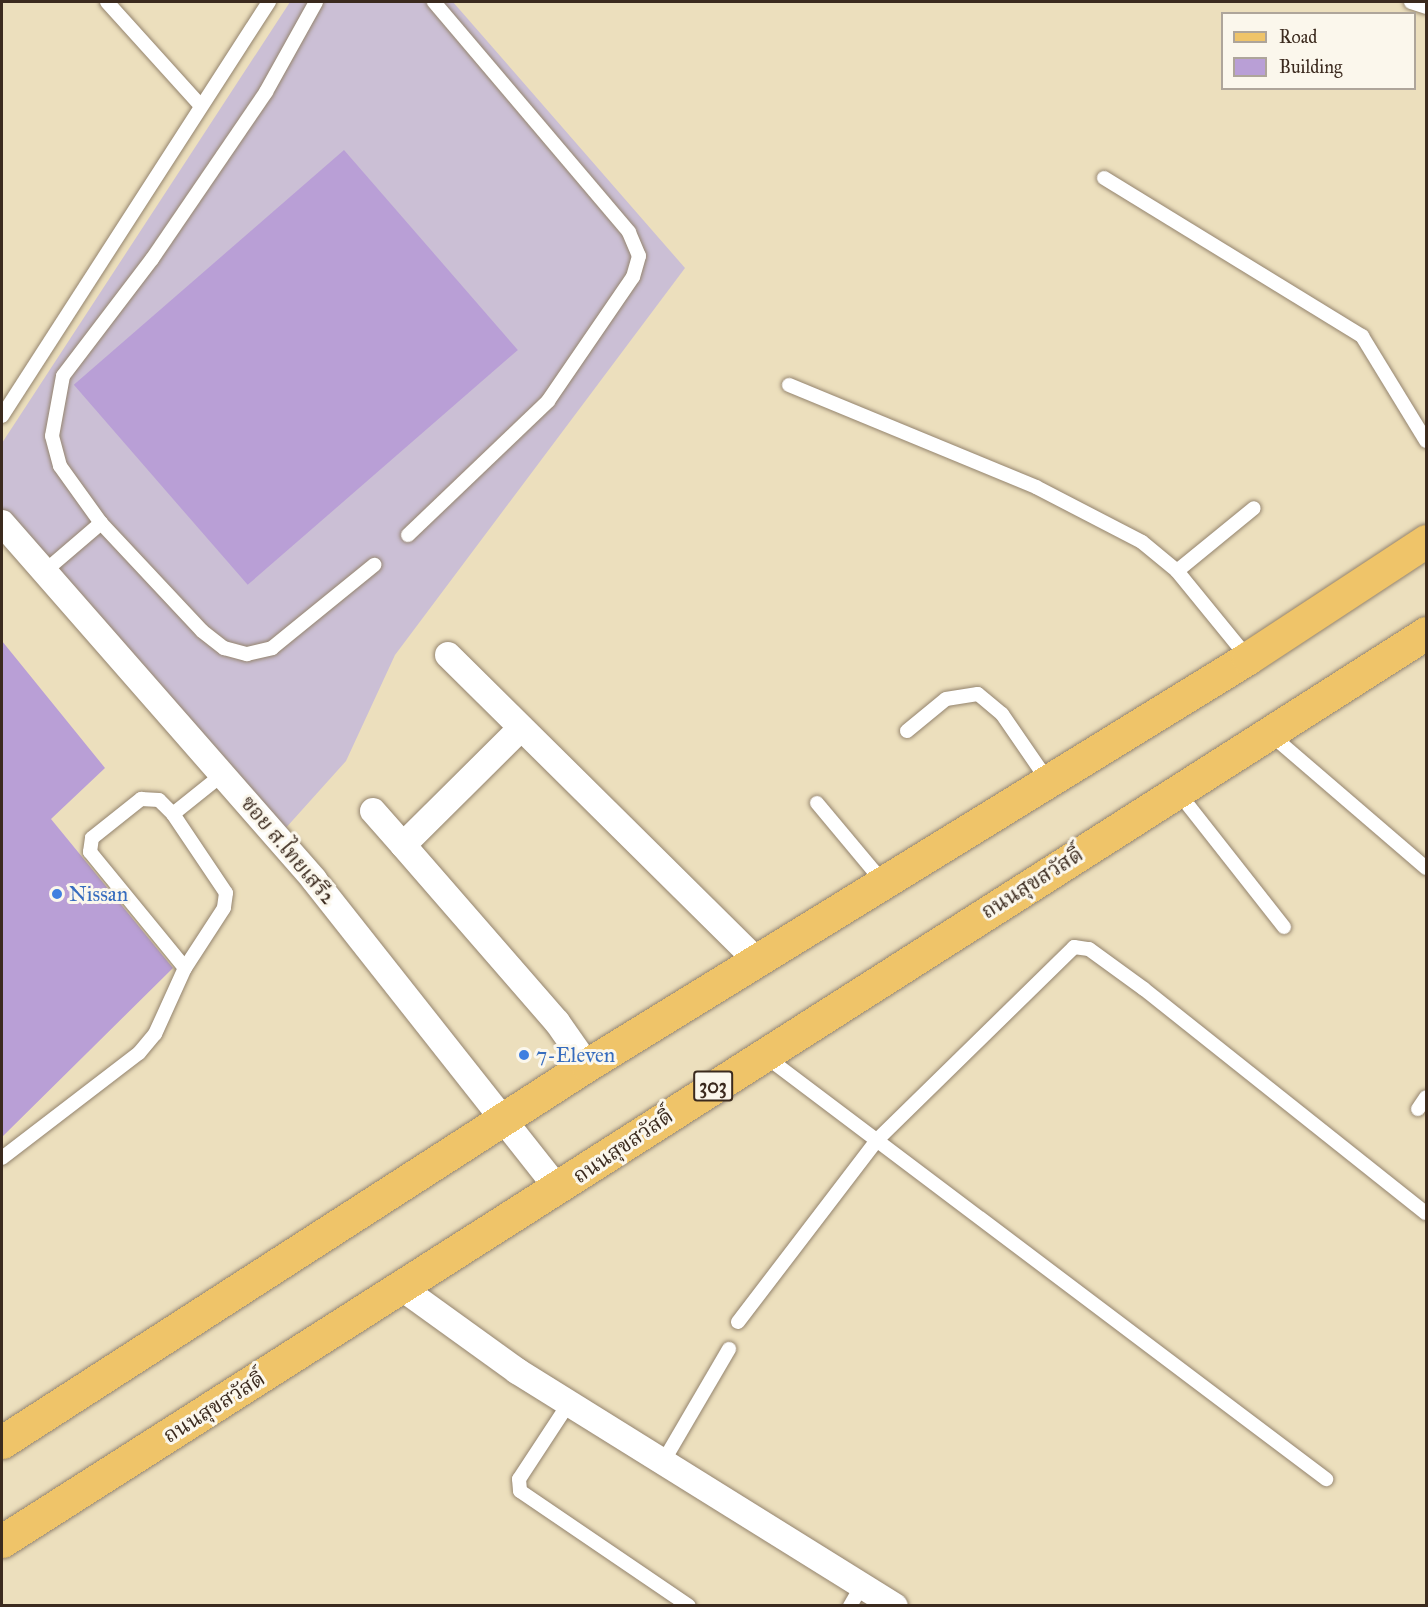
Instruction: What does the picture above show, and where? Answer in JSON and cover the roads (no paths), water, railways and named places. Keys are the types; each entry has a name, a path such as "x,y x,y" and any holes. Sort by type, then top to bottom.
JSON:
{"main road":[{"path":"2,1442 587,1065 758,962 1248,658 1426,541"},
{"name":"ถนนสุขสวัสดิ์","path":"2,1541 558,1189 762,1053 1426,633"}],"street":[{"name":"ซอย ส.ไทยเสรี2","path":"2,523 315,879 505,1118 558,1189"},
{"path":"448,655 758,962"},
{"path":"403,845 521,728"},
{"path":"373,811 557,1022 587,1065"},
{"path":"402,1288 569,1403 663,1462 856,1595 895,1605"}],"lane":[{"path":"107,2 201,106"},
{"path":"2,416 269,2"},
{"path":"316,2 252,111 152,259 63,376 52,436 60,466 101,522 202,631 224,648 247,654 272,648 374,565"},
{"path":"408,535 548,401 633,277 639,256 629,232 434,2"},
{"path":"1411,2 1426,7"},
{"path":"1104,178 1362,336 1426,441"},
{"path":"789,385 1036,487 1142,542 1177,571 1248,658"},
{"path":"1177,571 1254,508"},
{"path":"45,571 101,522"},
{"path":"906,731 946,699 978,694 1002,714 1048,781"},
{"path":"1269,733 1426,868"},
{"path":"173,814 223,774"},
{"path":"1177,791 1284,927"},
{"path":"2,1158 139,1053 155,1034 185,968 224,908 226,893 173,814 159,800 141,799 92,838 90,852 185,968"},
{"path":"817,803 884,883"},
{"path":"738,1322 877,1140 1074,947 1089,949 1144,989 1426,1213"},
{"path":"762,1053 1326,1479"},
{"path":"1418,1109 1426,1097"},
{"path":"663,1462 729,1348"},
{"path":"569,1403 519,1479 520,1491 689,1605"}],"place":[{"name":"Nissan","path":"57,894"},
{"name":"7-Eleven","path":"524,1055"}]}
